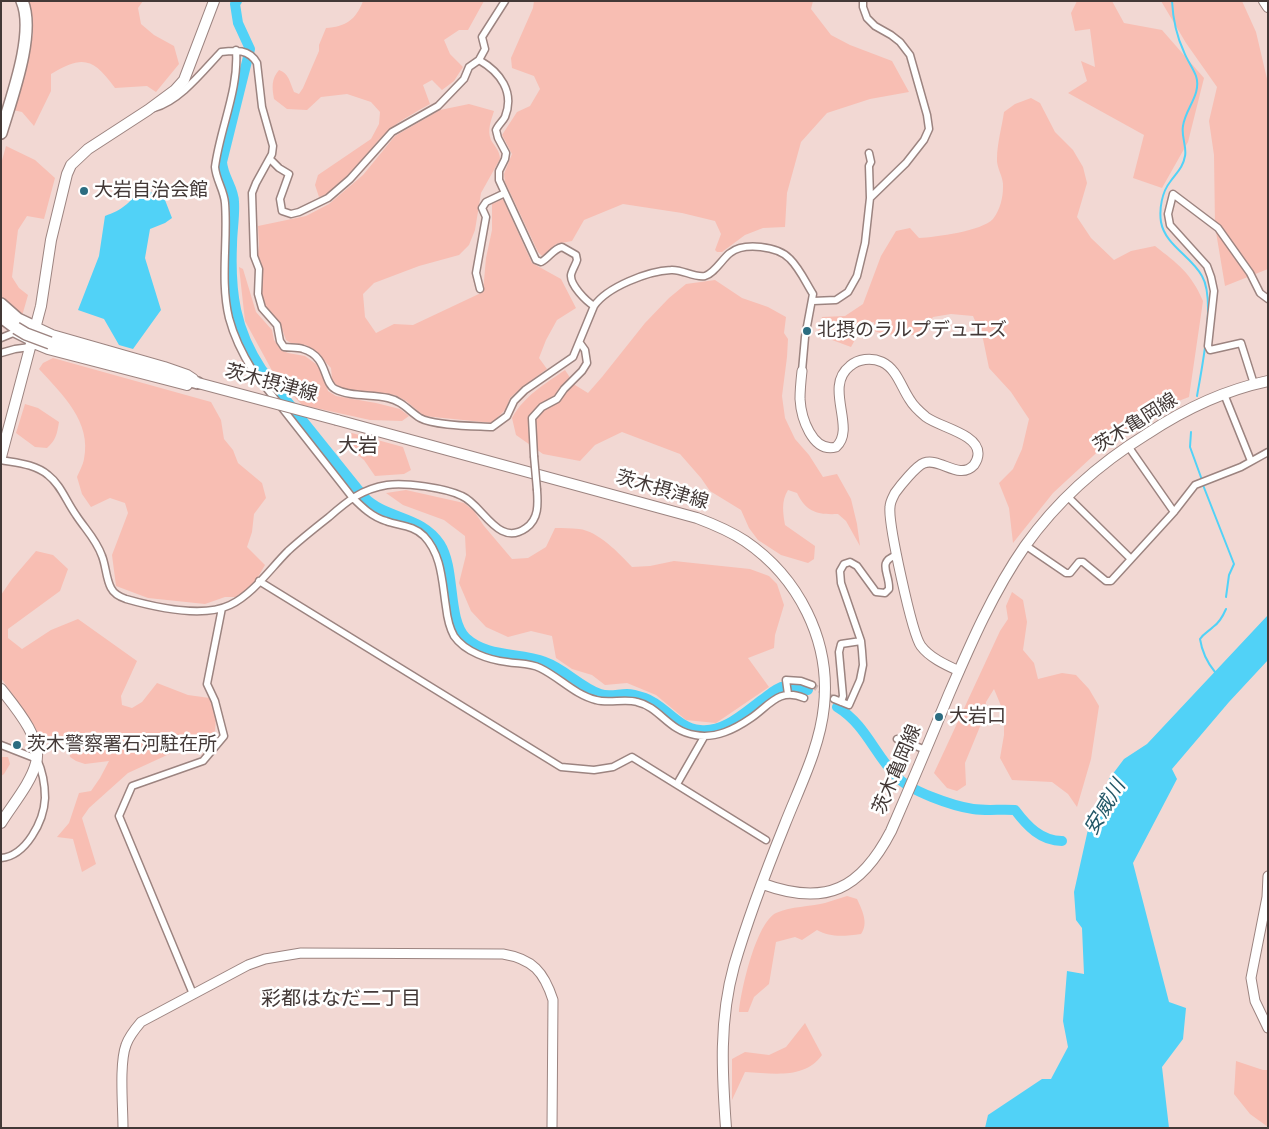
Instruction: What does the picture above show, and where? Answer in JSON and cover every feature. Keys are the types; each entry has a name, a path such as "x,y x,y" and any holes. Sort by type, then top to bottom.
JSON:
{"highway":[{"path":"1,133 27,32 26,13 22,1"},
{"path":"1,145 9,104"},
{"path":"1,304 18,320 35,327"},
{"path":"1,317 14,331"},
{"path":"1,326 50,343 198,383"}],"main road":[{"path":"1,458 41,306 51,240 59,202 69,170 78,157 88,149 148,110 175,90 184,80 214,1"},
{"path":"1264,1 1268,6"},
{"path":"35,327 52,335 144,368 234,396 256,398"},
{"path":"30,345 144,368"},
{"name":"茨木亀岡線","path":"762,884 780,890 808,894 826,893 862,873 881,851 892,830 984,614 1026,545 1047,518 1067,496 1100,467 1164,422 1224,394 1268,381"},
{"name":"茨木摂津線","path":"198,383 697,518 743,539 775,565 801,599 813,624 824,668 825,688 824,706 814,747 762,884"},
{"path":"1,688 26,724 35,742 37,759 32,774 1,823"},
{"path":"726,1128 722,1061 726,1003 742,942 762,884"}],"street":[{"path":"270,159 289,174 280,199 282,211 291,214 328,198 350,179 392,132 438,106 464,79 469,67 479,60 485,49 482,37 505,1"},
{"path":"863,1 863,8 871,22 900,42 910,56 927,115 929,129 924,140 906,163 870,198"},
{"path":"239,50 237,68 215,167 225,197 226,288 230,319 252,371 366,511 384,521 408,526 422,534 431,544 437,556 448,618 454,636 469,649 495,660 533,665 542,669 583,695 596,700 631,700 644,704 686,734 704,736 725,732 752,717 778,697 788,693 804,698"},
{"path":"148,110 162,106 186,88 222,52 239,50 254,57 257,62 262,106 273,146 270,159 252,193 254,256 259,269 258,294 262,308 277,325 280,341 284,347 303,349 313,354 323,364 328,382 332,388 342,392 389,398 401,402 421,418 433,422 492,427 507,416 514,401 524,390 573,357 594,306 606,292 653,273 673,270 704,276 710,273 730,253 739,248 754,246 779,252 789,258 813,294 805,337 800,398 802,415 813,437 820,445 825,448 836,447 840,443 843,434 838,392 839,382 844,373 856,362 872,359 881,361 894,372 918,410 938,424 972,440 977,448 978,456 975,463 969,469 954,470 935,463 923,463 896,491 890,507 897,555 914,629 921,646 931,655 959,671"},
{"path":"479,60 497,73 504,82 508,93 508,106 505,118 496,130 506,153 499,171 499,180 504,194 536,260 542,262 557,248 562,247 576,255 577,260 571,275 572,282 586,301 594,306"},
{"path":"813,301 836,300 848,292 857,276 865,242 870,198 869,166 871,162 869,154"},
{"path":"480,288 476,274 486,217 482,208 483,204 504,194"},
{"path":"1254,384 1241,342 1210,350 1208,346 1214,291 1211,277 1207,266 1198,254 1170,225 1168,214 1173,194 1218,228 1250,273 1260,293 1268,299"},
{"path":"1,338 14,331 30,345"},
{"path":"1,458 34,467 47,474 58,484 75,514 97,542 105,562 110,587 115,594 123,598 160,607 202,611 222,608 244,597 290,550 354,497 388,485 407,484 457,494 472,502 497,529 508,533 522,530 533,521 538,506 532,418 542,407 557,399 582,371 587,363 580,343"},
{"path":"1,353 30,345"},
{"path":"1224,394 1251,462"},
{"path":"1128,446 1174,512"},
{"path":"1026,545 1066,574 1070,573 1078,562 1083,562 1106,581 1111,581 1174,512 1195,485 1241,467 1268,452"},
{"path":"1067,496 1131,559"},
{"path":"834,698 849,705 860,680 862,665 861,641 841,583 840,571 844,564 850,562 857,566 876,592 885,593 889,589 886,564 889,558 897,555"},
{"path":"259,581 561,767 594,770 613,767 632,757 766,840"},
{"path":"193,994 119,816 132,786 203,761 224,736 215,701 207,684 222,608"},
{"path":"841,702 839,652 842,644 861,641"},
{"path":"788,693 786,680 807,682 812,685"},
{"path":"677,784 704,736"},
{"path":"897,740 926,750"},
{"path":"1,745 37,759 45,798 39,822 23,848 9,858 1,858"},
{"path":"1268,876 1267,897 1251,978 1255,1001 1268,1028"},
{"path":"123,1128 123,1058 126,1045 132,1033 141,1022 248,965 265,959 301,953 503,954 527,961 538,969 547,982 553,1000 552,1128"}],"shaded area":[{"path":"28,1 143,1 138,8 141,24 154,35 174,46 179,64 156,92 147,86 115,88 94,65 80,62 71,64 51,74 51,91 34,126 22,112 13,110 33,35 33,18"},
{"path":"363,1 484,1 468,30 459,30 444,40 450,54 463,67 454,81 442,90 432,80 423,85 430,104 393,127 337,187 328,194 319,197 315,185 318,175 371,139 379,124 380,112 371,102 347,94 321,97 307,110 287,109 274,99 273,80 279,70 282,71 289,79 294,92 299,94 319,51 319,45 326,28 339,26 349,21 357,13"},
{"path":"534,1 813,1 811,9 831,35 850,45 892,61 909,92 870,99 827,113 801,142 787,193 785,227 763,228 745,235 722,252 717,252 715,250 721,234 715,221 682,213 623,204 584,220 572,241 556,244 546,255 542,256 538,252 505,182 504,174 512,154 502,135 517,112 530,106 540,89 534,76 512,68 511,58 533,8"},
{"path":"1077,1 1112,1 1124,23 1162,30 1204,78 1188,142 1162,188 1133,178 1144,135 1068,93 1087,81 1081,61 1095,67 1090,29 1075,31 1071,13"},
{"path":"1161,1 1242,1 1256,32 1268,83 1268,269 1225,286 1215,226 1214,155 1209,121 1217,87 1186,43"},
{"path":"1031,98 1040,103 1055,132 1073,150 1083,167 1087,183 1077,217 1091,238 1114,260 1131,251 1155,246 1171,258 1189,276 1203,301 1189,397 1176,402 1106,444 1053,493 1013,543 1009,508 999,483 1013,469 1022,449 1029,419 1011,392 989,368 983,339 973,316 951,314 933,317 922,334 916,335 880,333 874,331 874,322 856,325 856,338 851,347 824,337 818,331 822,317 845,316 863,304 881,256 896,231 910,228 919,238 936,236 969,230 993,219 1002,200 1003,191 997,158 1004,112 1015,104"},
{"path":"469,104 494,111 489,133 500,159 481,193 475,230 469,245 459,255 419,266 374,283 363,294 365,317 376,333 394,324 413,325 483,292 486,258 492,230 492,204 503,199 532,263 561,279 576,308 557,320 546,340 539,358 547,369 510,398 506,409 492,423 424,416 406,401 395,395 343,389 336,385 332,379 331,368 316,352 306,345 291,343 286,340 281,326 265,307 262,295 262,269 258,255 258,226 306,216 329,204 363,175 395,136 440,110"},
{"path":"6,146 35,160 55,178 44,219 27,216 18,230 12,277 19,288 28,295 22,316 1,300 1,164"},
{"path":"239,267 243,269 256,312 272,330 274,340 281,350 305,356 316,364 323,374 328,391 336,396 400,409 409,416 402,421 370,420 302,405 275,376 245,321"},
{"path":"715,280 742,298 768,307 786,317 784,333 788,339 782,396 785,418 795,439 809,455 823,477 837,474 851,499 860,546 846,521 838,514 824,514 813,511 804,504 797,493 788,490 783,503 785,525 815,546 814,559 808,563 781,555 758,540 749,528 741,510 710,491 680,454 622,432 595,445 580,461 543,454 516,435 512,418 523,403 536,391 565,370 575,385 588,393 645,323 669,298 686,284"},
{"path":"53,358 211,402 221,420 224,439 233,450 238,463 262,483 266,498 254,514 252,532 247,547 265,565 251,589 238,597 225,597 205,604 148,598 116,586 112,555 128,513 125,503 110,498 91,507 82,494 77,477 84,459 84,433 73,409 39,369 43,363"},
{"path":"25,404 38,408 59,422 56,436 47,448 35,447 16,433"},
{"path":"352,433 403,447 411,470 404,474 375,476 364,460 340,441"},
{"path":"406,490 464,503 474,511 512,559 528,558 546,547 555,528 573,528 586,531 601,538 615,549 632,567 650,566 674,561 750,569 769,576 777,584 784,605 775,635 774,648 748,658 769,687 716,723 686,720 656,695 627,683 605,685 592,675 572,669 556,658 552,636 531,631 508,637 486,627 471,611 459,583 466,555 465,536 444,520 403,505 386,493"},
{"path":"36,551 53,555 68,569 60,591 8,629 8,638 22,649 51,630 78,619 137,661 121,696 122,705 132,708 142,702 157,683 188,695 217,699 215,733 128,773 89,808 82,818 96,864 82,872 73,839 57,837 69,823 79,793 91,791 109,761 85,764 70,757 68,738 58,735 40,739 34,725 1,678 1,595"},
{"path":"1012,592 1023,600 1027,622 1023,650 1034,663 1038,679 1062,673 1076,675 1089,689 1099,706 1091,759 1077,807 1068,794 1052,782 1012,780 1000,758 1004,735 1004,713 994,689 986,702 986,712 965,763 966,785 957,791 947,788 934,773 1000,631 1008,619 1006,606"},
{"path":"1,757 8,757 10,764 1,776"},
{"path":"847,896 857,899 863,912 865,921 861,934 833,935 817,930 802,940 795,937 776,942 769,984 754,997 748,1012 739,1012 751,958 762,930 769,919 782,911 825,903"},
{"path":"805,1023 822,1055 815,1063 797,1072 776,1074 745,1072 732,1100 732,1059 745,1052 769,1055 786,1047"},
{"path":"1236,1061 1268,1070 1268,1127 1250,1114 1234,1094"}],"water":[{"path":"145,189 165,200 172,218 150,229 145,258 161,310 133,349 119,345 104,319 78,310 99,256 105,216 122,208 137,193"},
{"name":"安威川","path":"1268,615 1268,660 1229,702 1172,769 1177,779 1133,863 1169,1002 1186,1008 1183,1039 1162,1067 1169,1128 985,1128 988,1115 1042,1079 1051,1079 1068,1047 1063,1021 1067,971 1084,974 1082,928 1076,920 1074,892 1089,825 1109,779 1124,759 1147,744"}],"waterway":[{"path":"237,1 235,4 238,23 250,49 222,162 224,173 234,197 232,279 233,295 240,325 262,370 364,497 383,510 414,522 432,535 440,544 448,567 456,619 460,630 466,638 484,649 545,662 600,694 629,694 645,698 652,701 678,721 700,730 709,730 726,725 780,688 789,686 808,690"},
{"path":"1172,1 1177,33 1181,46 1196,76 1197,89 1184,120 1184,160 1167,186 1162,201 1160,217 1163,230 1173,244 1192,262 1202,276 1206,287 1208,301 1207,334 1197,396"},
{"path":"1191,432 1190,447 1202,480"},
{"path":"1203,485 1234,564 1229,575 1226,597"},
{"path":"1215,672 1205,656 1200,639 1219,621 1226,609"},
{"path":"837,707 847,714 862,730 888,767 902,782 932,797 964,807 984,810 1015,810 1024,822 1041,835 1062,841"}],"tunnel":[{"path":"812,685 834,699"}],"place":[{"name":"大岩自治会館","path":"84,191"},
{"name":"北摂のラルプデュエズ","path":"807,331"},
{"name":"大岩口","path":"939,717"},
{"name":"茨木警察署石河駐在所","path":"17,745"}],"district":[{"name":"大岩","path":"358,447"},
{"name":"彩都はなだ二丁目","path":"341,1000"}]}
